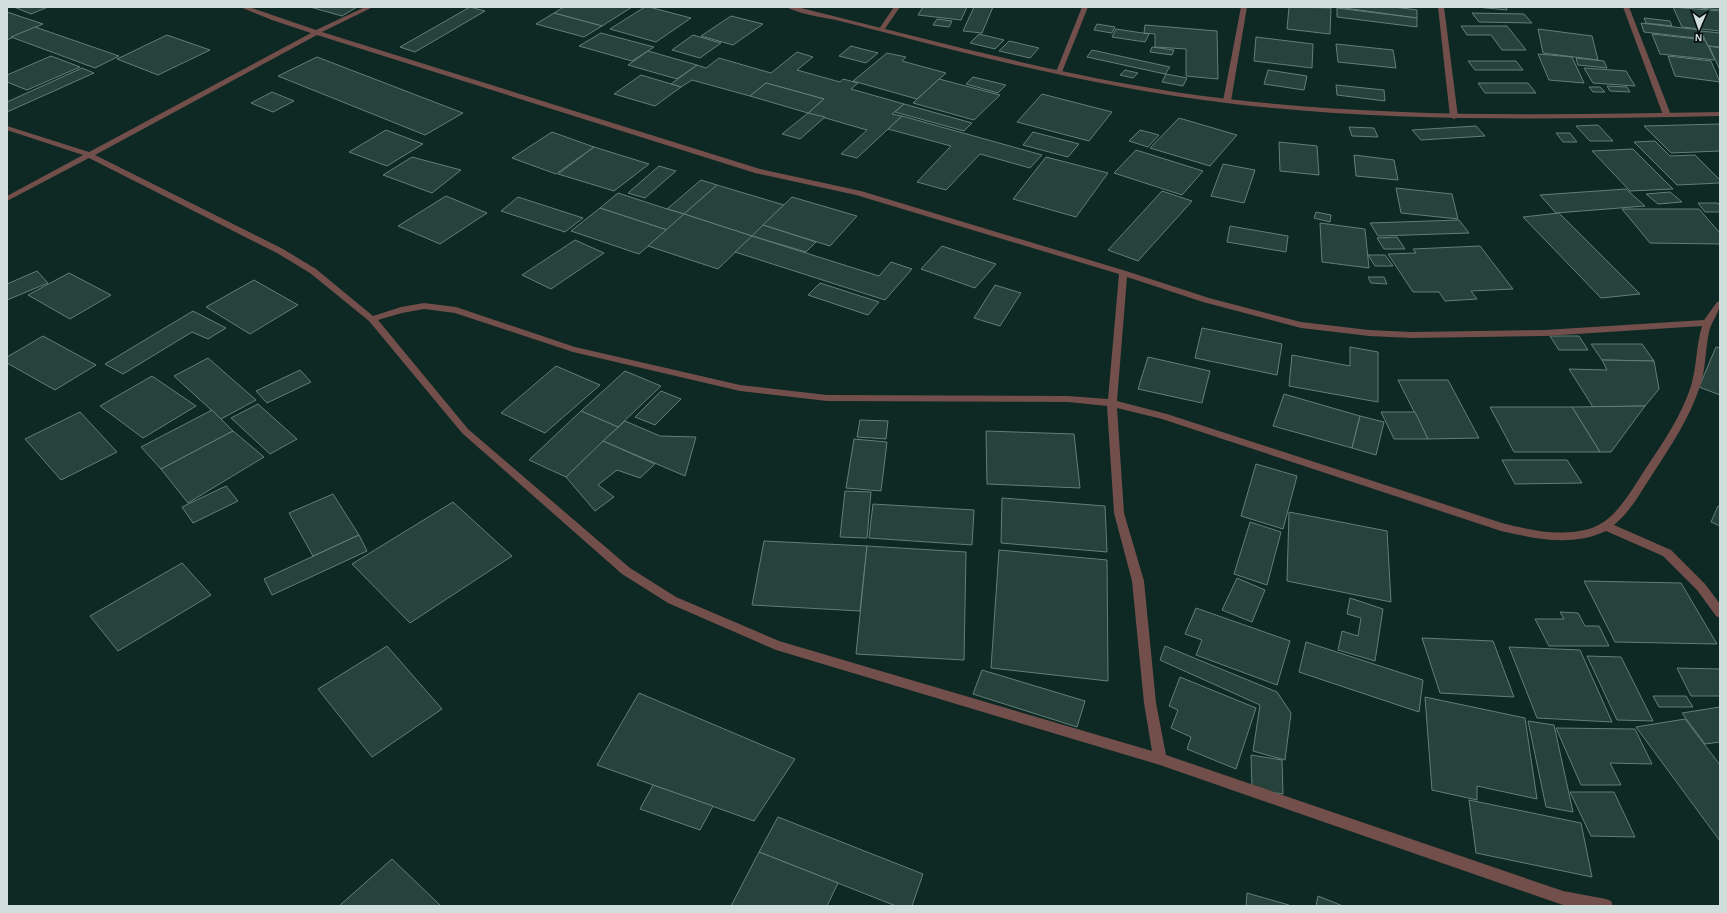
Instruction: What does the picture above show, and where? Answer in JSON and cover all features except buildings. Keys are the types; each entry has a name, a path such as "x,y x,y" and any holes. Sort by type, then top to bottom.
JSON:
{"street":[{"path":"243,7 274,19 536,103 758,171 858,193 1265,317 1301,325 1369,333 1412,335 1523,334 1621,330 1707,323"},
{"path":"7,200 317,32 370,7"},
{"path":"789,7 1059,72 1227,101 1334,112 1454,117 1720,114"},
{"path":"882,29 897,7"},
{"path":"1059,72 1085,7"},
{"path":"1227,101 1244,7"},
{"path":"1441,7 1454,117"},
{"path":"1626,7 1667,115"},
{"path":"7,128 90,155 280,251 313,271 372,319 465,431 626,571 672,600 776,645 1160,759 1563,898 1606,906"},
{"path":"1123,273 1112,403 1119,513 1138,581 1150,703 1160,759"},
{"path":"372,319 401,310 424,306 456,310 573,349 740,388 827,398 1068,399 1112,403 1164,416 1501,527 1531,534 1560,537 1586,534 1605,526 1619,516 1632,498 1672,436 1688,405 1696,385 1707,323 1720,304"},
{"path":"1605,526 1667,553 1701,587 1720,614"}]}
